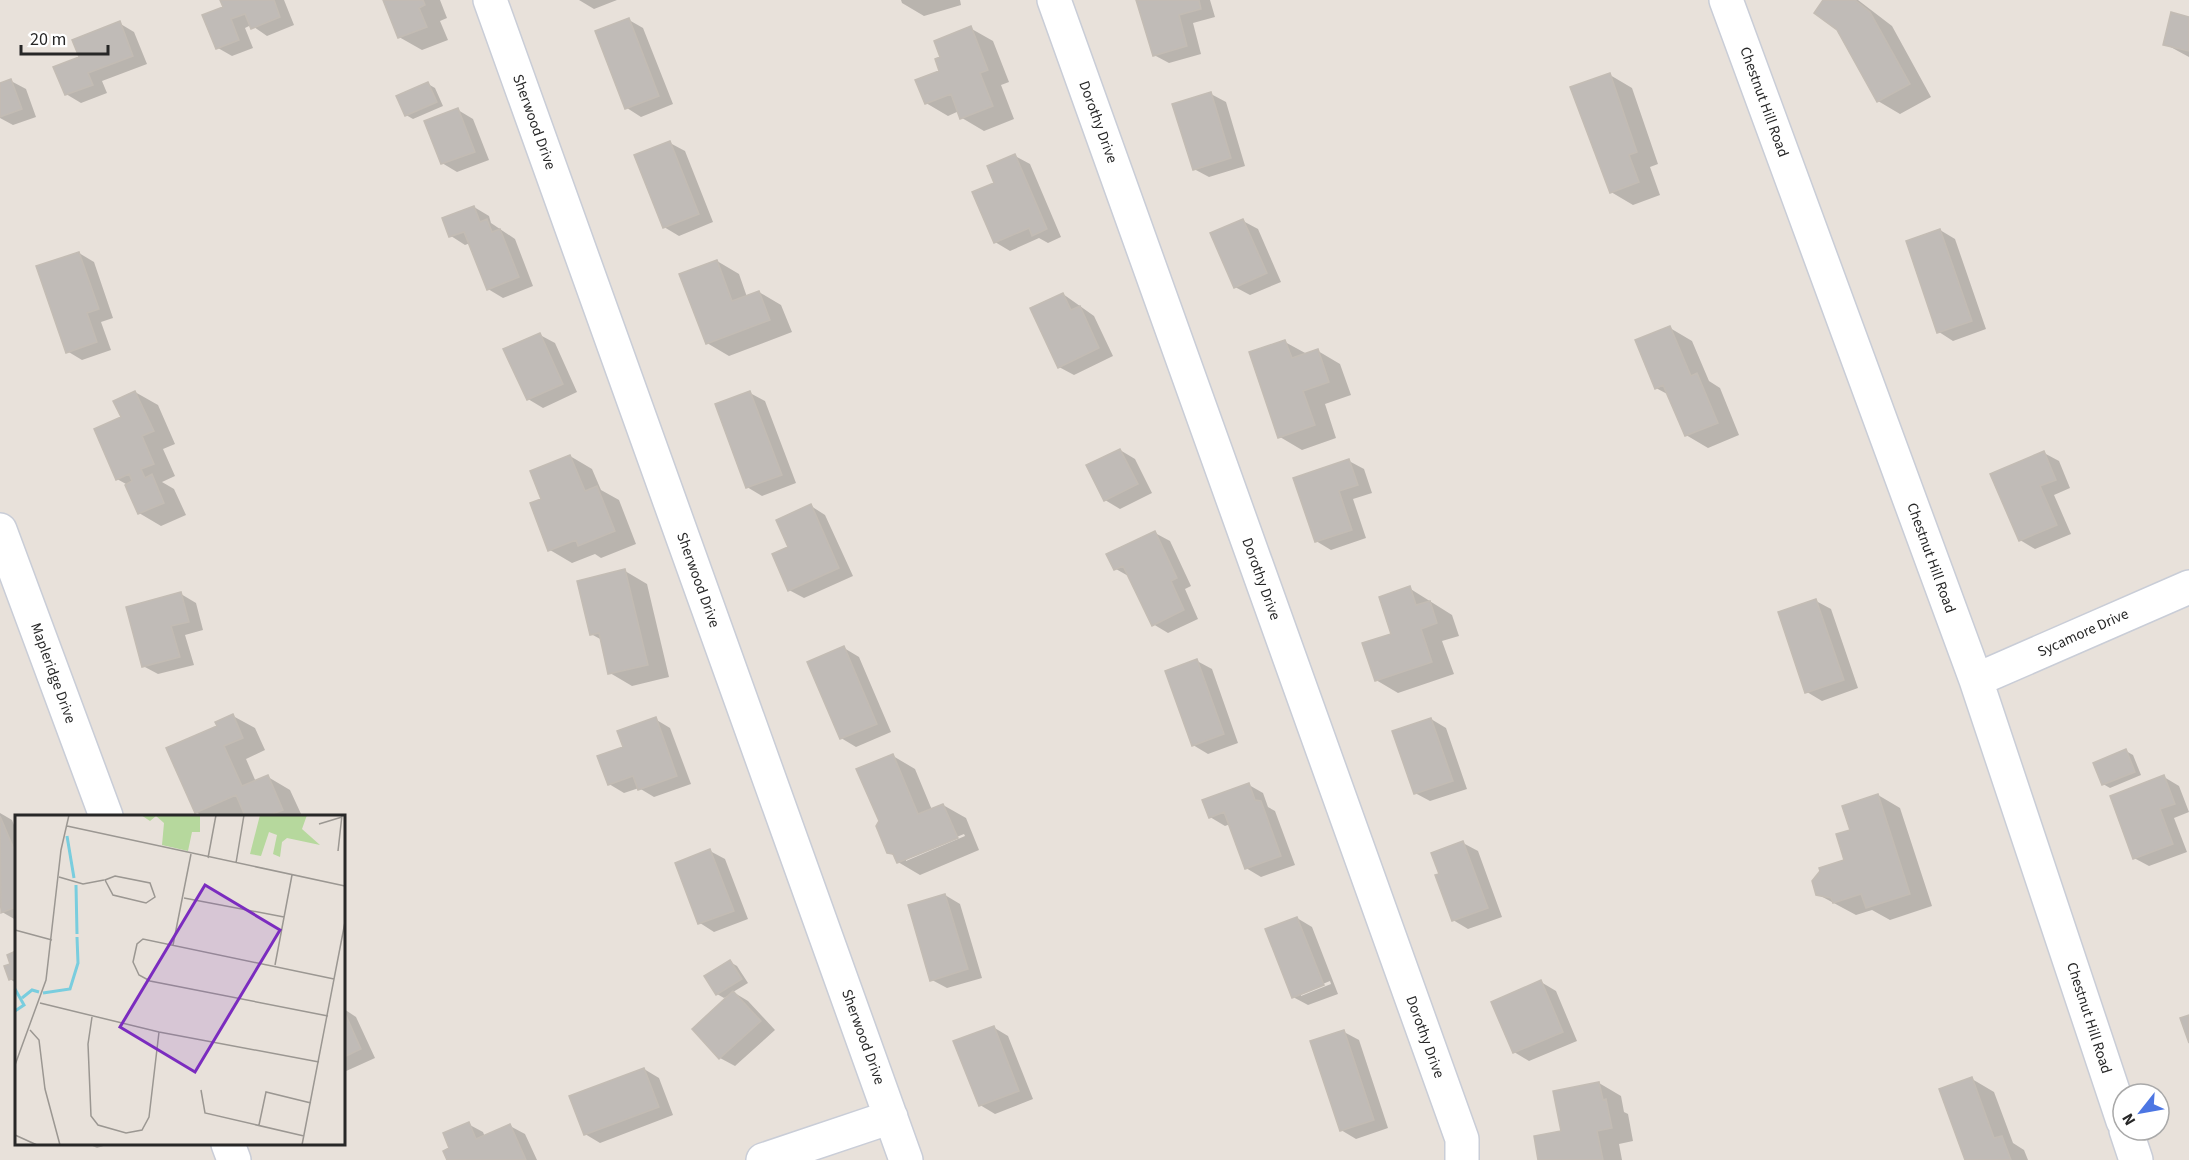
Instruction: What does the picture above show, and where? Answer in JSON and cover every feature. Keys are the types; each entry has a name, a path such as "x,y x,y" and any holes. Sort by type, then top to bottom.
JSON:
{"street":[{"name":"Sherwood Drive","path":"490,0 906,1160"},
{"name":"Dorothy Drive","path":"1054,0 1462,1139 1462,1160"},
{"name":"Chestnut Hill Road","path":"1726,0 1976,680 2111,1085"},
{"name":"Mapleridge Drive","path":"0,530 106,815"},
{"name":"Sycamore Drive","path":"1976,680 2189,586"},
{"path":"763,1160 891,1117"},
{"path":"2130,1142 2136,1160"},
{"path":"229,1145 234,1160"}],"building":[{"path":"220,0 274,0 280,17 251,29 245,14 231,19 239,40 216,49 202,15 223,7"},
{"path":"383,0 423,0 425,5 419,8 427,27 398,38"},
{"path":"1136,0 1199,0 1201,9 1179,15 1187,46 1153,56"},
{"path":"1823,0 1855,0 1870,12 1910,84 1877,102 1837,30 1814,13"},
{"path":"2171,12 2189,17 2189,51 2163,45"},
{"path":"629,18 659,96 625,109 595,31"},
{"path":"120,21 133,56 88,73 93,85 65,95 53,67 79,57 72,40"},
{"path":"971,26 988,70 980,73 993,106 960,119 951,94 925,104 915,80 939,71 935,59 940,57 934,41"},
{"path":"1610,73 1637,152 1629,155 1639,182 1610,193 1570,87"},
{"path":"11,79 22,109 0,117 0,83"},
{"path":"428,82 437,102 405,116 396,96"},
{"path":"1211,92 1231,158 1193,170 1172,104"},
{"path":"458,108 475,152 441,164 424,121"},
{"path":"670,141 699,214 663,228 634,155"},
{"path":"1015,154 1047,229 1032,236 1029,228 994,243 972,192 994,183 987,166"},
{"path":"474,206 480,222 487,219 492,232 500,229 519,277 487,290 464,232 449,237 442,218"},
{"path":"1243,219 1267,273 1234,288 1210,233"},
{"path":"1940,229 1972,321 1937,333 1906,241"},
{"path":"79,252 99,309 87,313 97,342 66,353 36,266"},
{"path":"717,260 732,301 759,291 770,320 706,344 679,274"},
{"path":"1063,293 1071,310 1080,306 1099,348 1058,368 1030,308"},
{"path":"1670,326 1691,376 1697,373 1718,423 1685,436 1663,385 1655,389 1635,340"},
{"path":"540,333 563,384 527,400 503,349"},
{"path":"1285,340 1292,358 1318,349 1329,382 1303,391 1315,425 1278,438 1249,352"},
{"path":"135,391 154,431 142,436 154,464 141,469 145,478 152,474 164,503 138,514 125,485 132,481 129,474 116,480 94,429 121,417 113,401"},
{"path":"750,391 782,475 746,488 715,404"},
{"path":"1120,449 1138,484 1104,501 1086,465"},
{"path":"2044,451 2056,480 2040,486 2057,525 2019,541 1990,474"},
{"path":"570,455 585,491 597,486 615,531 578,546 576,540 548,551 530,503 541,499 530,471"},
{"path":"1349,459 1358,485 1339,491 1352,530 1315,542 1293,478"},
{"path":"811,504 839,568 788,591 772,554 788,547 776,520"},
{"path":"1155,531 1177,578 1171,581 1184,610 1152,626 1123,566 1114,570 1106,554"},
{"path":"625,569 648,665 608,674 599,633 590,635 577,581"},
{"path":"1410,586 1416,605 1430,601 1437,623 1421,629 1432,662 1375,681 1362,643 1391,634 1379,597"},
{"path":"181,592 189,622 171,626 180,657 142,667 126,607"},
{"path":"1816,599 1844,680 1805,693 1778,612"},
{"path":"844,646 877,724 840,739 807,662"},
{"path":"1197,659 1224,734 1192,746 1165,671"},
{"path":"233,714 243,738 224,746 242,786 268,775 283,810 270,815 245,815 236,795 195,813 166,748 217,726 215,722"},
{"path":"656,717 677,776 638,790 633,776 608,785 597,756 623,747 617,731"},
{"path":"1431,718 1453,781 1414,794 1392,731"},
{"path":"2126,749 2135,772 2102,785 2093,763"},
{"path":"893,754 918,814 943,804 958,838 897,863 893,854 887,853 876,826 879,821 856,769"},
{"path":"2164,775 2175,804 2160,809 2173,844 2133,859 2110,796"},
{"path":"1249,783 1255,800 1261,801 1281,856 1245,869 1224,812 1209,818 1202,800"},
{"path":"1878,794 1910,894 1866,908 1861,894 1833,903 1831,898 1816,895 1812,881 1820,871 1819,868 1844,860 1836,834 1850,830 1842,806"},
{"path":"0,816 15,852 15,907 1,913"},
{"path":"1463,841 1488,908 1452,921 1435,875 1439,874 1431,853"},
{"path":"710,849 734,911 698,924 675,863"},
{"path":"945,894 968,969 930,981 908,905"},
{"path":"1297,917 1324,985 1292,998 1265,929"},
{"path":"15,951 15,977 9,980 4,966 10,964 7,955"},
{"path":"730,960 742,979 716,995 704,976"},
{"path":"1541,980 1563,1032 1513,1053 1491,1002"},
{"path":"733,991 761,1021 719,1059 692,1029"},
{"path":"345,1013 361,1049 345,1057"},
{"path":"2189,1015 2189,1043 2180,1018"},
{"path":"994,1026 1019,1091 979,1106 953,1041"},
{"path":"1344,1030 1374,1120 1340,1131 1310,1041"},
{"path":"644,1068 659,1107 584,1135 569,1096"},
{"path":"1972,1077 1994,1138 2002,1136 2011,1160 1965,1160 1939,1089"},
{"path":"1599,1082 1603,1100 1606,1099 1612,1128 1597,1131 1603,1160 1538,1160 1534,1136 1561,1131 1553,1091"},
{"path":"469,1122 476,1139 510,1124 526,1160 447,1160 443,1151 449,1148 443,1133"}]}
